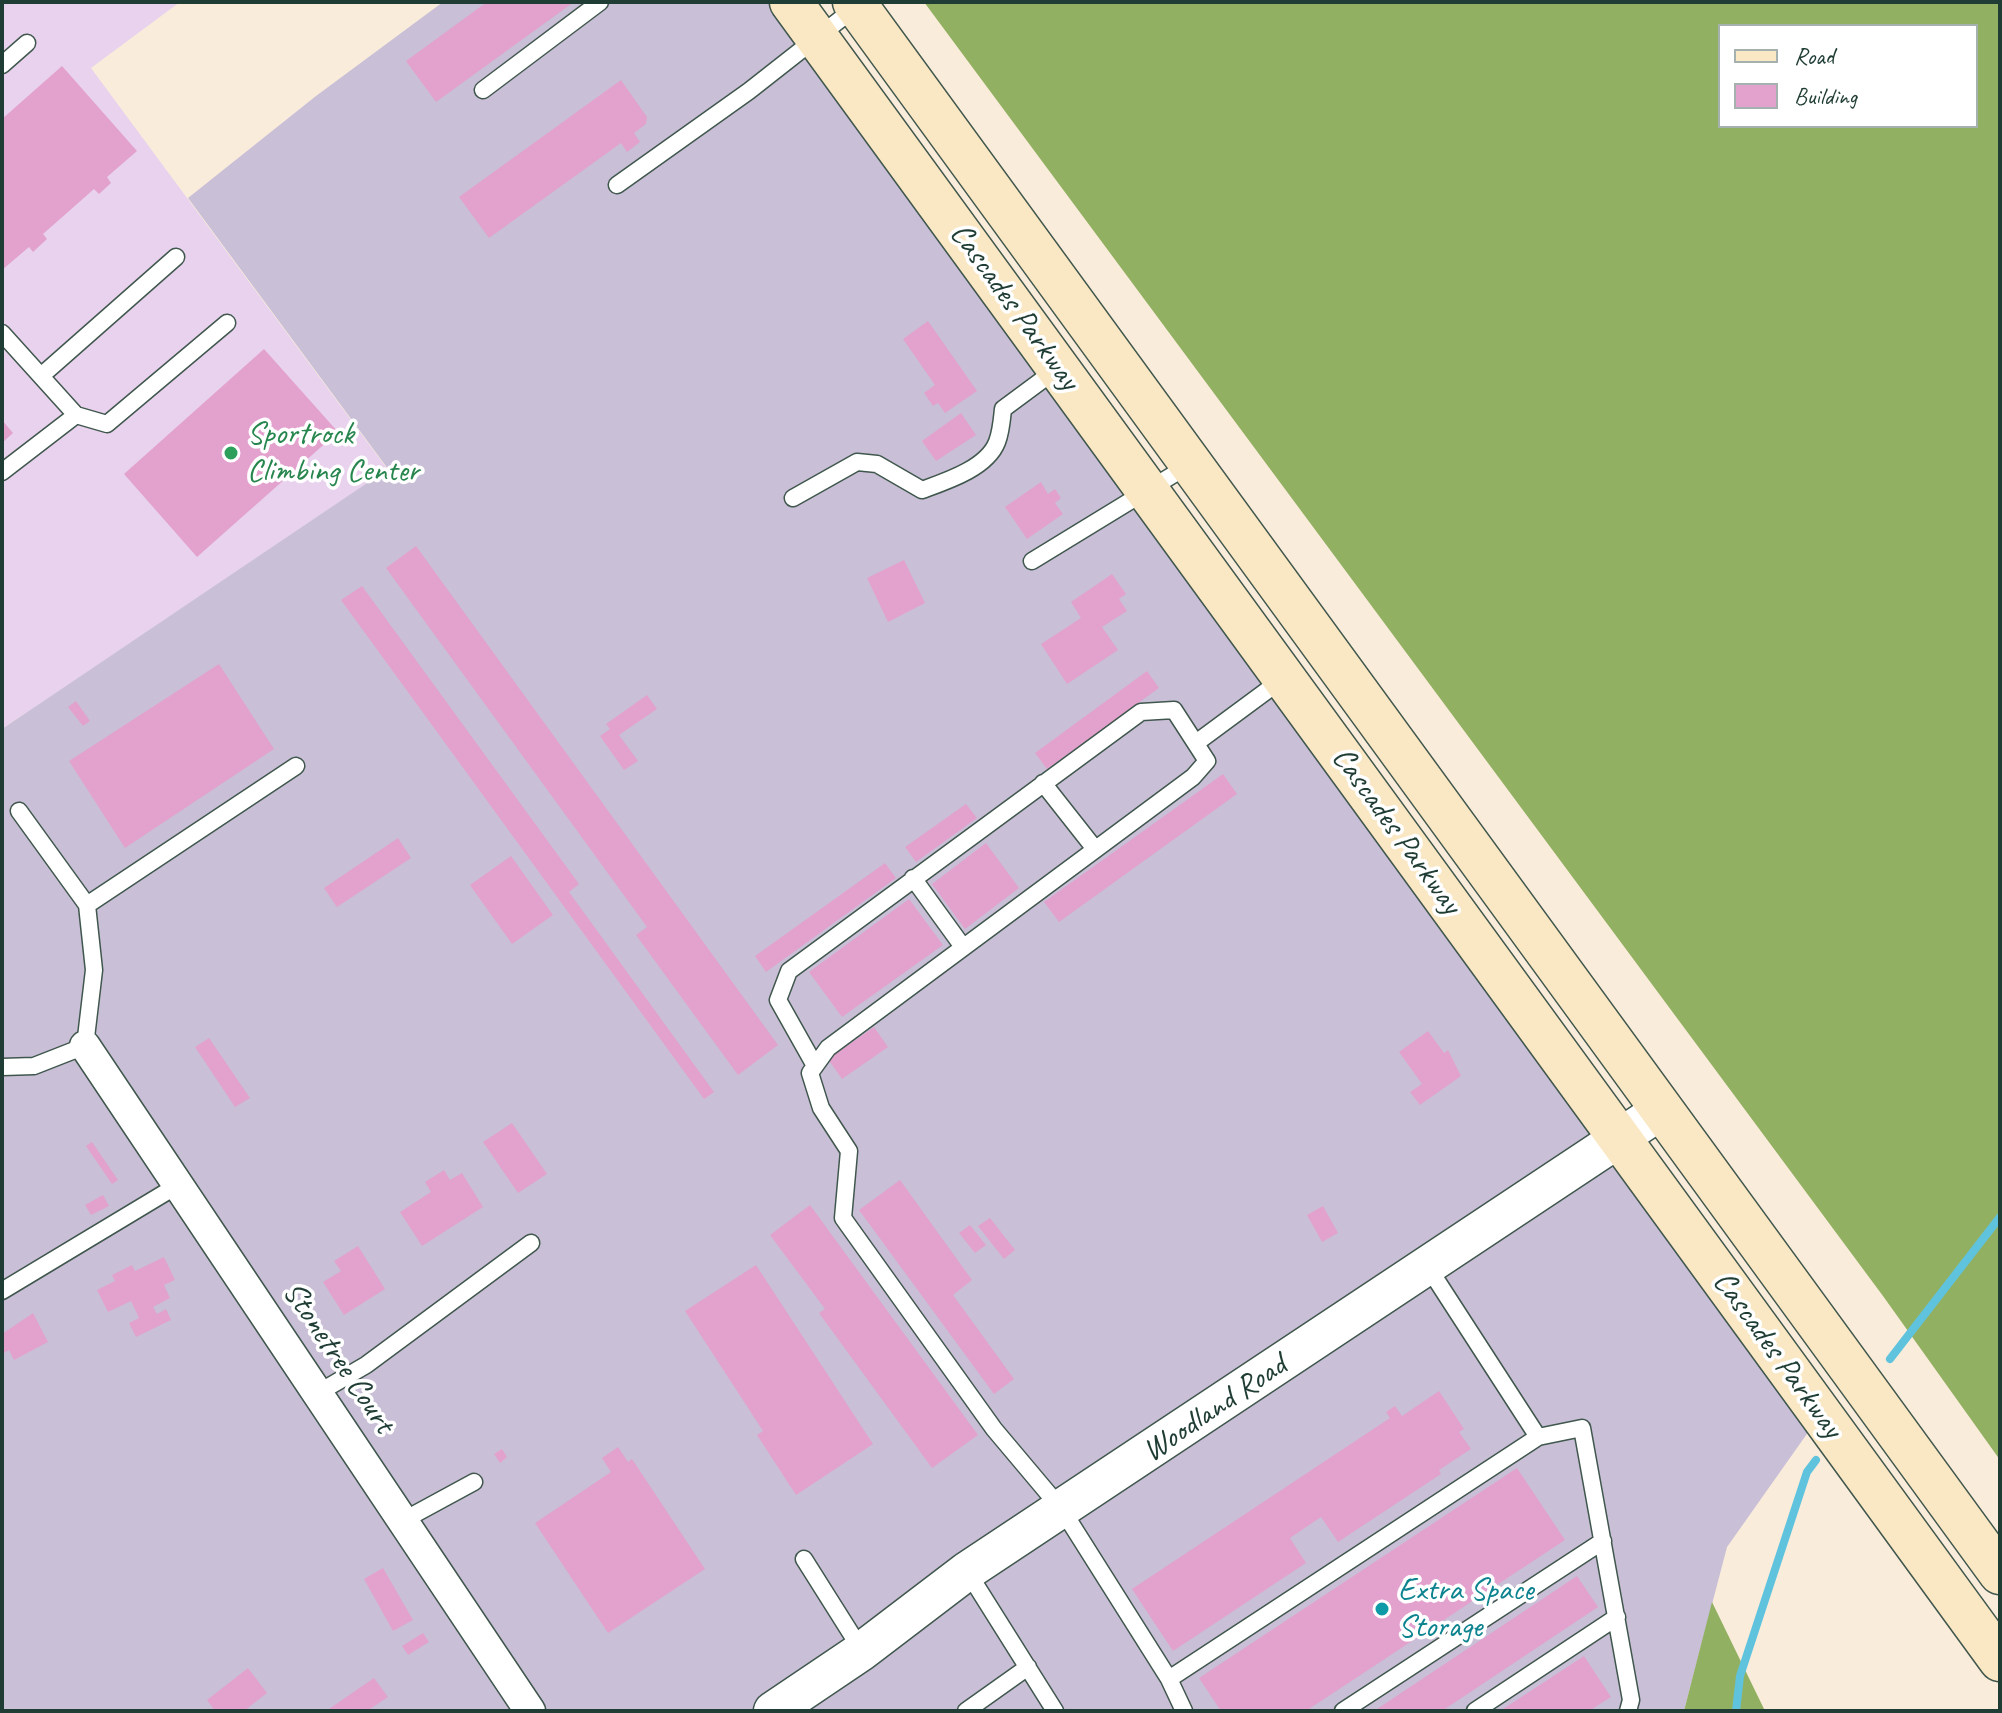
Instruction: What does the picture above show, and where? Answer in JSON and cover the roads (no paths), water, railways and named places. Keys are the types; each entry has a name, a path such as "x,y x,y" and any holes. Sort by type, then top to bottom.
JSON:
{"main road":[{"name":"Cascades Parkway","path":"791,2 2000,1660"},
{"name":"Cascades Parkway","path":"855,4 2000,1573"}],"street":[{"name":"Stonetree Court","path":"85,1046 530,1711"},
{"name":"Woodland Road","path":"773,1711 862,1651 967,1571 1063,1511 1660,1111"}],"lane":[{"path":"483,90 600,2"},
{"path":"617,185 818,38 855,4"},
{"path":"2,65 27,43"},
{"path":"41,376 176,257"},
{"path":"2,333 76,415 107,424 227,323"},
{"path":"793,498 857,462 877,464 922,490 950,480 985,458 997,443 1003,409 1058,368"},
{"path":"2,472 76,415"},
{"path":"1032,561 1189,465"},
{"path":"1196,743 1284,678"},
{"path":"814,1064 778,1000 789,971 1141,712 1174,710 1207,761 1193,777 828,1048 814,1064 811,1079 821,1108 849,1151 843,1218 994,1429 1063,1511 1169,1679 1184,1711"},
{"path":"87,905 296,766"},
{"path":"1043,783 1095,849"},
{"path":"2,1067 34,1066 85,1046 94,970 87,905 19,811"},
{"path":"913,878 963,947"},
{"path":"2,1291 178,1185"},
{"path":"318,1393 366,1365 531,1243"},
{"path":"1428,1267 1538,1437"},
{"path":"1169,1679 1538,1437 1582,1428 1617,1617 1627,1710"},
{"path":"404,1520 474,1482"},
{"path":"1343,1711 1603,1541"},
{"path":"804,1559 862,1651"},
{"path":"967,1571 1055,1711"},
{"path":"1475,1711 1617,1617"},
{"path":"966,1711 1028,1667"}],"waterway":[{"path":"1890,1359 2000,1217"},
{"path":"1736,1711 1740,1676 1807,1472 1816,1460"}],"place":[{"name":"Sportrock Climbing Center","path":"231,453"},
{"name":"Extra Space Storage","path":"1382,1609"}]}
